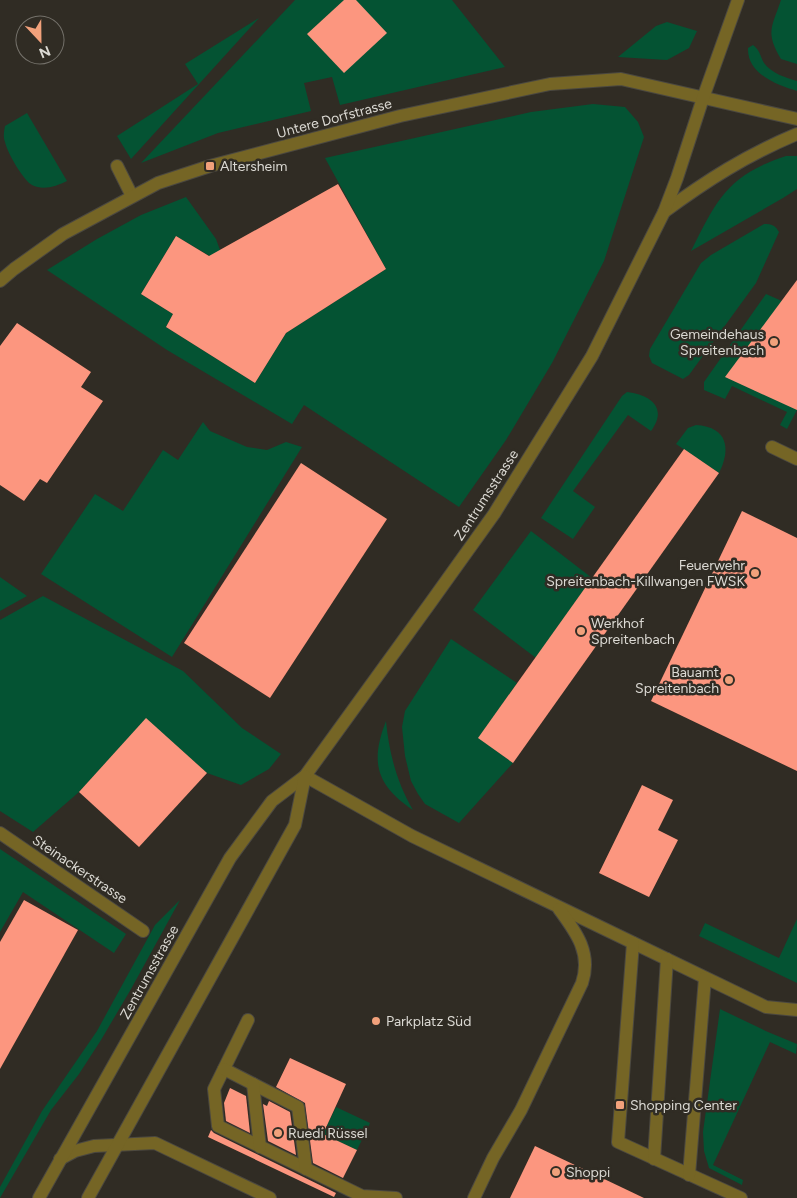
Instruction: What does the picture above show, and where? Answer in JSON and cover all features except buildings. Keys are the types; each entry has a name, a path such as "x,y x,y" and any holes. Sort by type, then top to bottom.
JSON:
{"street":[{"name":"Zentrumsstrasse","path":"39,1198 230,858 272,801 305,776 494,514 592,356 664,212 738,0"},
{"name":"Untere Dorfstrasse","path":"0,281 63,234 158,183 210,166 400,116 550,84 621,79 797,119"},
{"name":"Zentrumsstrasse","path":"664,212 700,185 740,160 797,134"},
{"path":"117,166 132,196"},
{"path":"772,447 797,459"},
{"name":"Zentrumsstrasse","path":"88,1198 295,825 305,776"},
{"path":"305,776 412,836 705,978 766,1007 797,1010"},
{"name":"Steinackerstrasse","path":"0,833 143,930"},
{"path":"474,1198 493,1158 521,1110 582,983 586,970 585,956 579,941 557,906"},
{"path":"633,943 618,1142 741,1198"},
{"path":"654,1158 667,959"},
{"path":"689,1175 705,978"},
{"path":"248,1020 214,1089 218,1126 362,1196 396,1198"},
{"path":"224,1069 298,1107 306,1169"},
{"path":"253,1084 260,1147"},
{"path":"60,1159 75,1150 84,1148 118,1144 155,1143 270,1198"}],"green space":[{"path":"295,0 452,0 505,67 340,105 332,77 304,83 311,111 218,133 141,163"},
{"path":"781,0 797,0 797,64 781,59 773,42 773,23"},
{"path":"259,18 131,159 117,136 198,84 185,64"},
{"path":"667,22 697,31 689,48 667,60 618,57 656,26"},
{"path":"753,45 759,51 764,63 771,70 797,81 797,91 772,82 752,65 748,48"},
{"path":"593,104 625,107 638,122 644,137 604,261 552,363 506,440 459,507 304,405 292,424 167,350 47,270 97,239 141,215 186,197 216,239 230,268 176,236 141,294 173,314 166,327 255,383 286,333 386,269 325,158 531,112"},
{"path":"27,113 67,181 50,187 36,187 24,178 16,165 4,140 5,126"},
{"path":"786,156 797,156 797,189 691,251 717,203 726,191 750,172 766,163"},
{"path":"764,224 773,225 779,232 756,283 689,375 683,379 652,363 649,356 650,349 701,263 711,255"},
{"path":"766,294 782,301 797,410 787,429 780,425 787,412 732,386 725,399 704,390 704,382"},
{"path":"627,392 643,396 654,404 658,416 656,423 651,431 628,415 573,491 595,507 573,539 541,518 622,396"},
{"path":"203,422 210,431 247,447 267,450 286,442 302,447 172,657 41,574 95,494 123,511 163,450 178,460"},
{"path":"696,425 715,430 724,441 725,456 719,473 676,444 688,428"},
{"path":"531,531 592,578 536,658 473,610"},
{"path":"0,577 27,596 0,611"},
{"path":"43,596 183,671 242,728 281,754 269,769 241,785 207,773 146,719 79,792 33,832 0,811 0,620"},
{"path":"451,639 517,683 479,738 513,763 459,823 425,804 418,794 411,781 405,756 402,727 405,711"},
{"path":"386,721 389,745 395,767 402,789 413,810 391,791 384,782 380,772 378,749"},
{"path":"0,849 126,934 114,953 23,892 0,932"},
{"path":"180,900 101,1040 79,1074 51,1110 0,1198 0,1187 42,1111 97,1031 155,925"},
{"path":"797,919 797,983 699,936 705,923 779,958"},
{"path":"720,1009 797,1044 796,1054 770,1042 713,1165 743,1180 742,1185 709,1168 704,1151 703,1132"},
{"path":"336,1107 370,1123 357,1150 323,1134"}],"place":[{"name":"Altersheim","path":"210,166"},
{"name":"Gemeindehaus Spreitenbach","path":"774,342"},
{"name":"Feuerwehr Spreitenbach-Killwangen FWSK","path":"755,573"},
{"name":"Werkhof Spreitenbach","path":"581,631"},
{"name":"Bauamt Spreitenbach","path":"729,680"},
{"name":"Parkplatz Süd","path":"376,1021"},
{"name":"Shopping Center","path":"620,1105"},
{"name":"Ruedi Rüssel","path":"278,1133"},
{"name":"Shoppi","path":"556,1172"}]}
